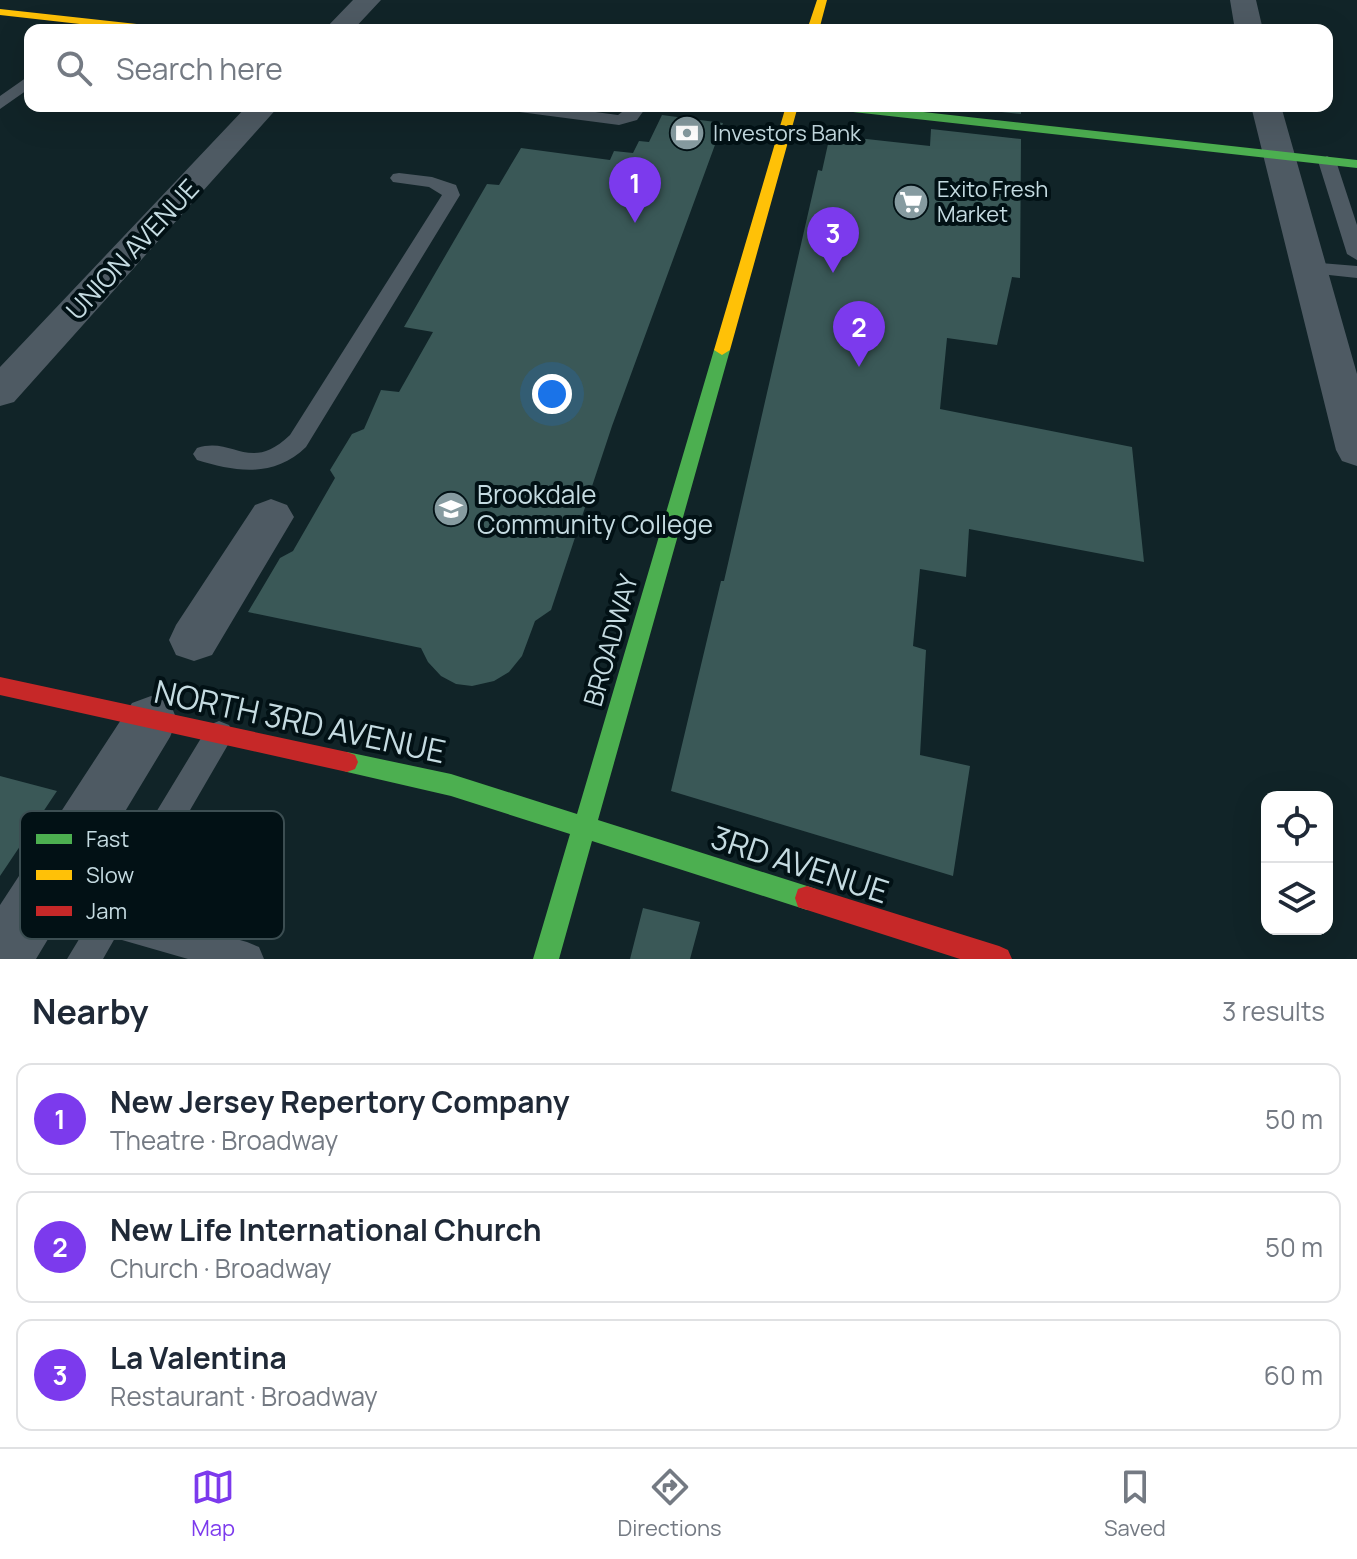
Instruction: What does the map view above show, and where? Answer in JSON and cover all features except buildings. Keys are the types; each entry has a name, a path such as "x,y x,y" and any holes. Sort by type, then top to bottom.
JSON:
{"street":[{"path":"344,24 368,0"},
{"path":"815,24 822,0"},
{"path":"1243,0 1248,24"},
{"path":"0,12 82,24"},
{"name":"UNION AVENUE","path":"0,392 258,112"},
{"name":"BROADWAY","path":"546,959 790,112"},
{"path":"889,112 1357,164"},
{"path":"1267,112 1357,450"},
{"path":"194,640 271,517"},
{"name":"NORTH 3RD AVENUE","path":"0,686 451,785 583,826"},
{"path":"94,811 151,720"},
{"name":"3RD AVENUE","path":"583,826 999,959"},
{"path":"1,959 20,929"}],"lane":[{"path":"0,104 24,85"},
{"path":"558,112 619,120 633,112"},
{"path":"1327,161 1357,254"},
{"path":"205,454 271,463 284,457 298,441 451,195 450,189 443,185 399,178"},
{"path":"1308,268 1357,272"},
{"path":"173,811 219,734"},
{"path":"84,959 96,939"},
{"path":"176,939 247,959"}],"traffic: fast":[{"path":"889,112 1357,164"},
{"path":"546,959 722,350"},
{"path":"347,762 451,785 807,898"}],"traffic: slow":[{"path":"815,24 822,0"},
{"path":"0,12 109,24"},
{"path":"722,350 790,112"}],"traffic: jam":[{"path":"0,686 347,762"},
{"path":"807,898 999,959"}],"place":[{"name":"Investors Bank","path":"687,133"},
{"name":"Exito Fresh Market","path":"911,202"},
{"name":"New Jersey Repertory Company","path":"635,223"},
{"name":"La Valentina","path":"833,273"},
{"name":"New Life International Church","path":"859,367"},
{"name":"Brookdale Community College","path":"451,509"}]}
